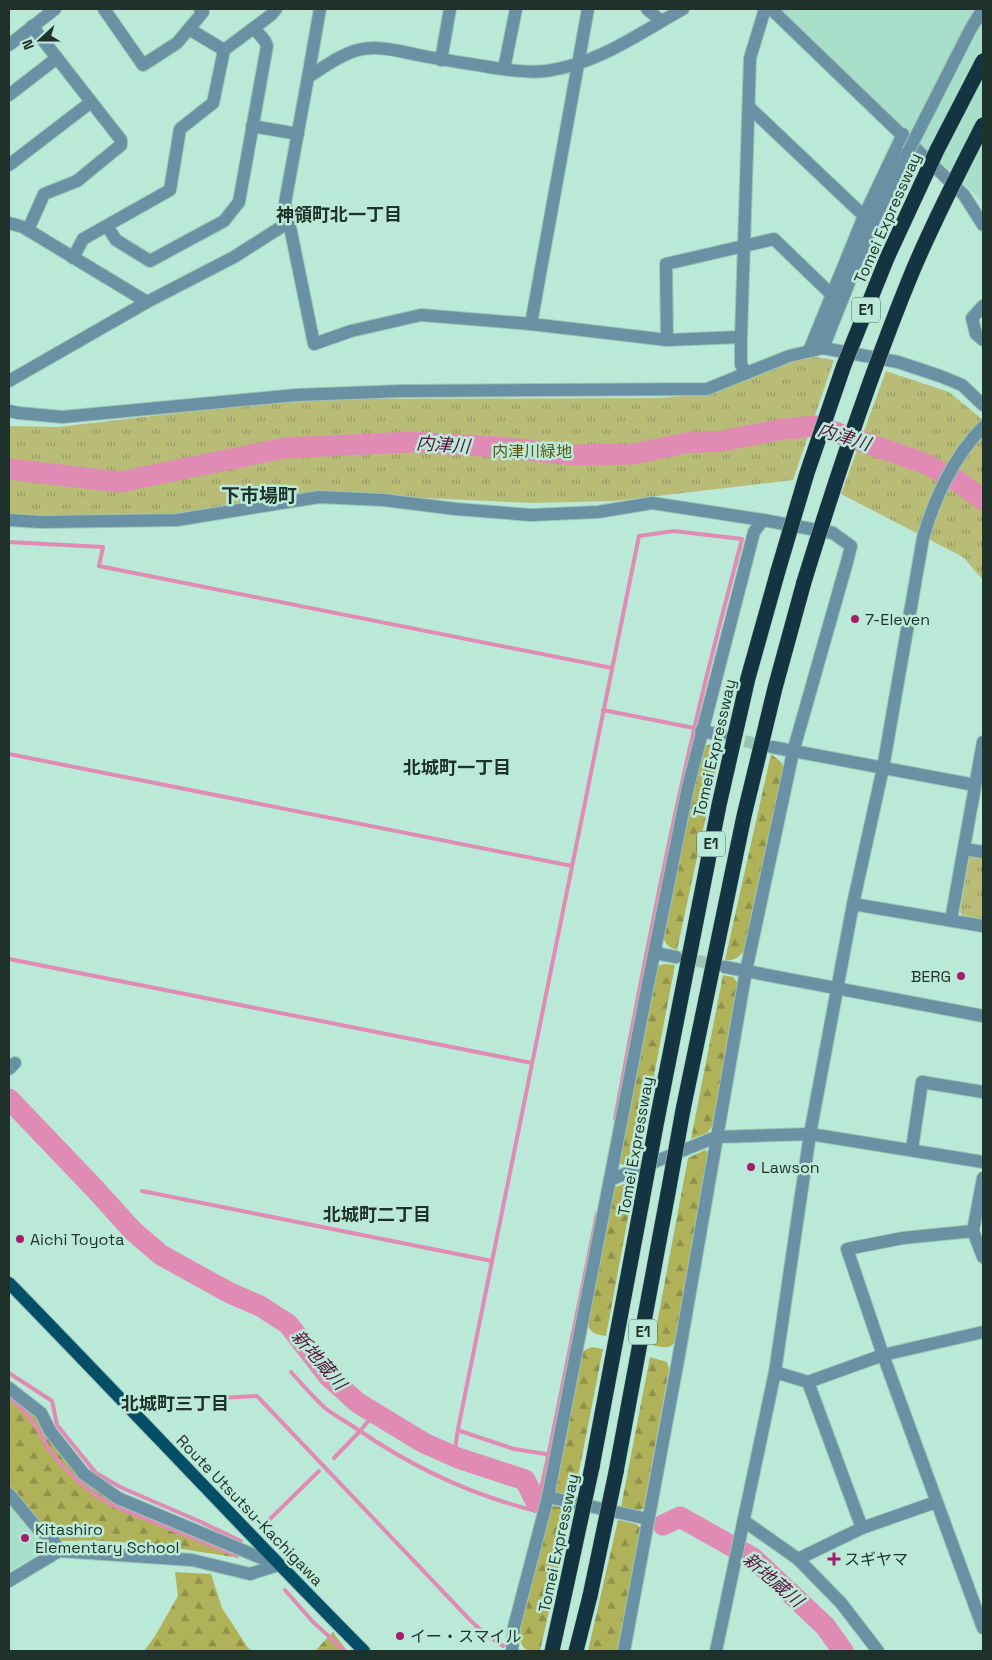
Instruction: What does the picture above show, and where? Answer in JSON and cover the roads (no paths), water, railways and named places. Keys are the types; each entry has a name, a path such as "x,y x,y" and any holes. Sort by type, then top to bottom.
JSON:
{"highway":[{"name":"Tomei Expressway","path":"552,1651 592,1466 656,1120 719,805 748,678 806,473 851,347 887,258 933,159 983,62"},
{"name":"E1","path":"576,1651 590,1596 616,1472 684,1110 744,816 775,688 804,582 835,481 867,388 912,274 983,125"}],"main road":[{"name":"Route Utsutsu-Kachigawa","path":"9,1283 112,1388 278,1565 364,1651"}],"street":[{"path":"9,45 55,9"},
{"path":"104,9 143,64 177,43 203,12 200,9"},
{"path":"73,258 83,239 170,190 180,129 213,103 224,50 271,15 276,9"},
{"path":"320,9 285,203 314,344 351,331 422,315 531,324 667,340 741,337"},
{"path":"441,60 450,9"},
{"path":"504,69 516,9"},
{"path":"531,324 588,9"},
{"path":"647,9 662,21"},
{"path":"308,77 358,50 380,48 441,60 504,69 545,71 577,64 604,55 683,9"},
{"path":"747,373 741,365 741,337 750,58 766,9"},
{"path":"771,9 903,134 964,195 983,225"},
{"path":"823,348 874,220 970,30 983,9"},
{"path":"28,230 44,194 78,181 121,146 121,140 32,26"},
{"path":"107,226 116,240 150,261 224,221 238,202 267,46 254,28"},
{"path":"189,29 224,50"},
{"path":"9,95 57,58"},
{"path":"9,165 91,102"},
{"path":"749,107 864,216"},
{"path":"252,126 298,134"},
{"path":"809,351 864,216 903,134"},
{"path":"9,381 147,302 234,256 289,222"},
{"path":"9,223 28,230 147,302"},
{"path":"667,340 666,264 774,238 832,295"},
{"path":"983,306 972,318 976,334 983,340"},
{"path":"9,411 62,417 296,395 402,391 706,389 789,356 823,348 898,362 940,376 962,385 983,405"},
{"path":"716,1651 776,1372 810,1134 853,904 883,768 927,525 952,467 982,428"},
{"path":"9,520 41,522 177,520 319,497 383,500 456,510 531,515 598,512 652,503 833,533 850,546 848,562 793,752 746,971 679,1354 624,1651"},
{"path":"512,1651 514,1627 548,1497 688,787 701,730 754,532 763,520"},
{"path":"701,730 722,736"},
{"path":"951,920 983,742"},
{"path":"772,747 975,786"},
{"path":"964,848 983,852"},
{"path":"853,904 983,926"},
{"path":"655,953 676,957"},
{"path":"725,967 983,1016"},
{"path":"9,1063 15,1063 9,1069"},
{"path":"912,1150 922,1082 983,1092"},
{"path":"610,1180 716,1137 810,1134 983,1162"},
{"path":"983,1178 973,1231 983,1257"},
{"path":"973,1231 903,1238 847,1250 936,1502 978,1596 983,1628"},
{"path":"776,1372 808,1382 883,1355 983,1332"},
{"path":"808,1382 862,1528"},
{"path":"9,1388 40,1413 50,1431 84,1474 118,1498 278,1565"},
{"path":"9,1494 38,1529 54,1541 59,1551"},
{"path":"548,1497 648,1519"},
{"path":"798,1558 862,1528 936,1502"},
{"path":"743,1524 798,1558 841,1603 878,1651"},
{"path":"9,1581 59,1551 192,1560 250,1574 278,1565"}],"waterway":[{"name":"内津川","path":"9,469 119,482 285,448 412,442 497,447 572,455 633,454 686,443 722,441 783,429 817,426 924,463 955,479 983,500"},
{"path":"454,1456 639,536 674,531 742,539 705,682 672,827 615,1119"},
{"path":"9,542 103,547 99,566 612,668"},
{"path":"603,710 694,728"},
{"path":"9,754 572,866"},
{"path":"9,959 532,1063"},
{"name":"新地蔵川","path":"9,1099 133,1231 161,1255 230,1293 260,1306 288,1324 329,1377 358,1403 424,1443 458,1458 525,1480 536,1502"},
{"path":"142,1191 492,1261"},
{"path":"548,1457 597,1214"},
{"path":"291,1372 325,1408 399,1456 465,1488 536,1511 548,1457 546,1454 514,1449 460,1431"},
{"path":"9,1373 52,1401 57,1425 96,1473 120,1487 241,1541"},
{"path":"221,1398 257,1396 471,1621 503,1646"},
{"path":"9,1398 29,1416 54,1456 74,1477 97,1496 114,1506 237,1556"},
{"path":"334,1458 375,1413"},
{"path":"270,1519 319,1471"},
{"name":"新地蔵川","path":"663,1525 680,1517 753,1558 825,1626 843,1651"},
{"path":"285,1590 313,1622 345,1651"}],"tunnel":[{"path":"727,737 770,747"},
{"path":"679,957 723,966"}],"place":[{"name":"7-Eleven","path":"855,619"},
{"name":"BERG","path":"961,976"},
{"name":"Lawson","path":"751,1167"},
{"name":"Aichi Toyota","path":"20,1239"},
{"name":"Kitashiro Elementary School","path":"25,1538"},
{"name":"スギヤマ","path":"834,1559"},
{"name":"イー・スマイル","path":"400,1636"}],"district":[{"name":"神領町北一丁目","path":"339,215"},
{"name":"下市場町","path":"259,495"},
{"name":"北城町一丁目","path":"457,768"},
{"name":"北城町二丁目","path":"377,1215"},
{"name":"北城町三丁目","path":"175,1404"}],"park label":[{"name":"内津川緑地","path":"532,451"}]}
